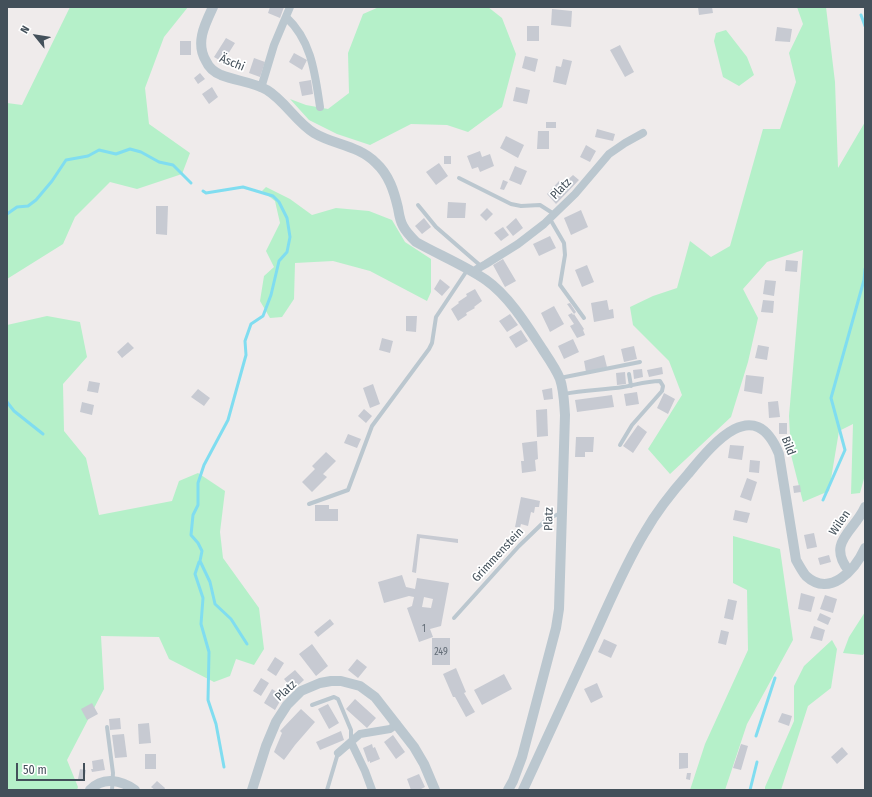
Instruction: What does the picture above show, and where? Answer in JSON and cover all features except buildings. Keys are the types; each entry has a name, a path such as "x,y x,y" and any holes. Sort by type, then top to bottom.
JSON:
{"street":[{"name":"Äschi","path":"213,7 202,34 201,45 202,55 208,64 215,72 221,75 261,88 278,98 306,127 315,134"},
{"path":"261,88 274,46 290,7"},
{"path":"286,17 302,36 309,51 320,107"},
{"name":"Platz","path":"474,270 518,244 552,216 575,194 609,154 643,133"},
{"name":"Platz","path":"315,134 351,146 365,154 376,163 386,174 394,190 403,225 409,235 416,242 474,270 509,303 527,326 552,365 559,378 564,394 561,579 559,610 556,628 522,757 508,790"},
{"name":"Bild","path":"523,790 628,562 644,532 666,501 700,459 729,431 739,426 759,428 769,435 775,443 779,454 796,560 805,574 817,582 828,584 837,581 849,571"},
{"name":"Wilen","path":"849,571 842,562 840,548 841,544 846,535 859,520 865,507"},
{"path":"849,571 858,562 865,548"},
{"name":"Platz","path":"252,790 266,746 276,722 287,705 301,691 320,683 341,681 360,686 375,697 424,764 435,790"},
{"path":"338,754 360,734 390,729 396,724"},
{"path":"351,742 365,771 372,790"},
{"path":"90,790 100,783 112,786 121,782 135,790"}],"lane":[{"path":"458,178 511,204 521,206 540,204 552,216 564,243 565,255 560,285 584,318"},
{"path":"418,205 474,270"},
{"name":"Platz","path":"309,504 348,490 372,426 429,349 432,342 436,316 474,270"},
{"path":"559,378 640,362"},
{"path":"630,374 631,386"},
{"path":"564,394 660,381 663,386 662,391 632,425 620,445"},
{"name":"Grimmenstein","path":"454,618 519,546 548,519 562,513"},
{"path":"312,705 334,697 338,699 352,730 351,742"},
{"path":"107,727 112,766 112,786"},
{"path":"327,790 338,754"}],"green space":[{"path":"70,7 188,7 164,37 145,88 149,124 190,153 182,174 137,189 110,182 75,217 63,244 7,279 7,103 22,105"},
{"path":"379,7 488,7 502,18 516,54 502,107 468,132 447,125 411,124 370,145 337,134 309,120 290,99 306,105 328,109 349,93 348,53 363,14"},
{"path":"797,7 826,7 835,82 838,168 865,122 865,475 860,493 851,494 853,424 839,431 829,491 803,502 791,455 789,416 803,250 767,262 743,289 758,318 748,362 731,417 670,474 648,449 682,395 669,361 633,325 630,307 653,296 677,288 690,241 711,257 730,246 763,129 780,129 796,82 789,53 803,24"},
{"path":"726,30 747,57 754,75 739,86 723,77 714,41 716,33"},
{"path":"266,187 290,199 312,215 336,208 369,211 392,220 405,242 431,259 431,292 427,301 370,271 333,261 295,263 294,299 282,317 270,318 260,301 264,276 274,267 266,251 280,223 275,201 262,191"},
{"path":"47,316 80,322 87,357 63,384 64,431 86,458 99,515 172,501 179,481 198,473 225,491 220,532 223,558 259,608 264,649 254,665 236,659 230,676 214,682 169,659 159,637 101,636 104,689 67,760 78,787 77,790 7,790 7,325"},
{"path":"733,536 780,549 793,640 747,724 725,790 690,790 705,744 748,650 747,590 733,583"},
{"path":"865,612 865,652 863,655 843,653 849,637"},
{"path":"832,640 837,649 831,688 808,706 781,790 765,790 794,721 794,686 804,666"}],"waterway":[{"path":"861,15 865,26"},
{"path":"7,214 17,207 28,206 36,200 52,181 66,160 88,156 99,150 116,154 130,149 141,152 159,162 173,165 191,183"},
{"path":"203,191 206,193 243,187 273,196 279,202 287,218 290,237 287,252 279,261 271,295 263,316 251,324 245,341 246,355 228,420 204,465 198,483 198,505 193,515 191,535 198,543 202,551 200,561 210,582 215,604 231,619 247,644"},
{"path":"823,500 845,450 831,398 864,280 865,269"},
{"path":"7,402 14,411 43,434"},
{"path":"199,562 195,574 203,598 201,624 209,652 208,700 216,724 224,767"},
{"path":"756,736 775,678"},
{"path":"750,790 757,762"}]}
